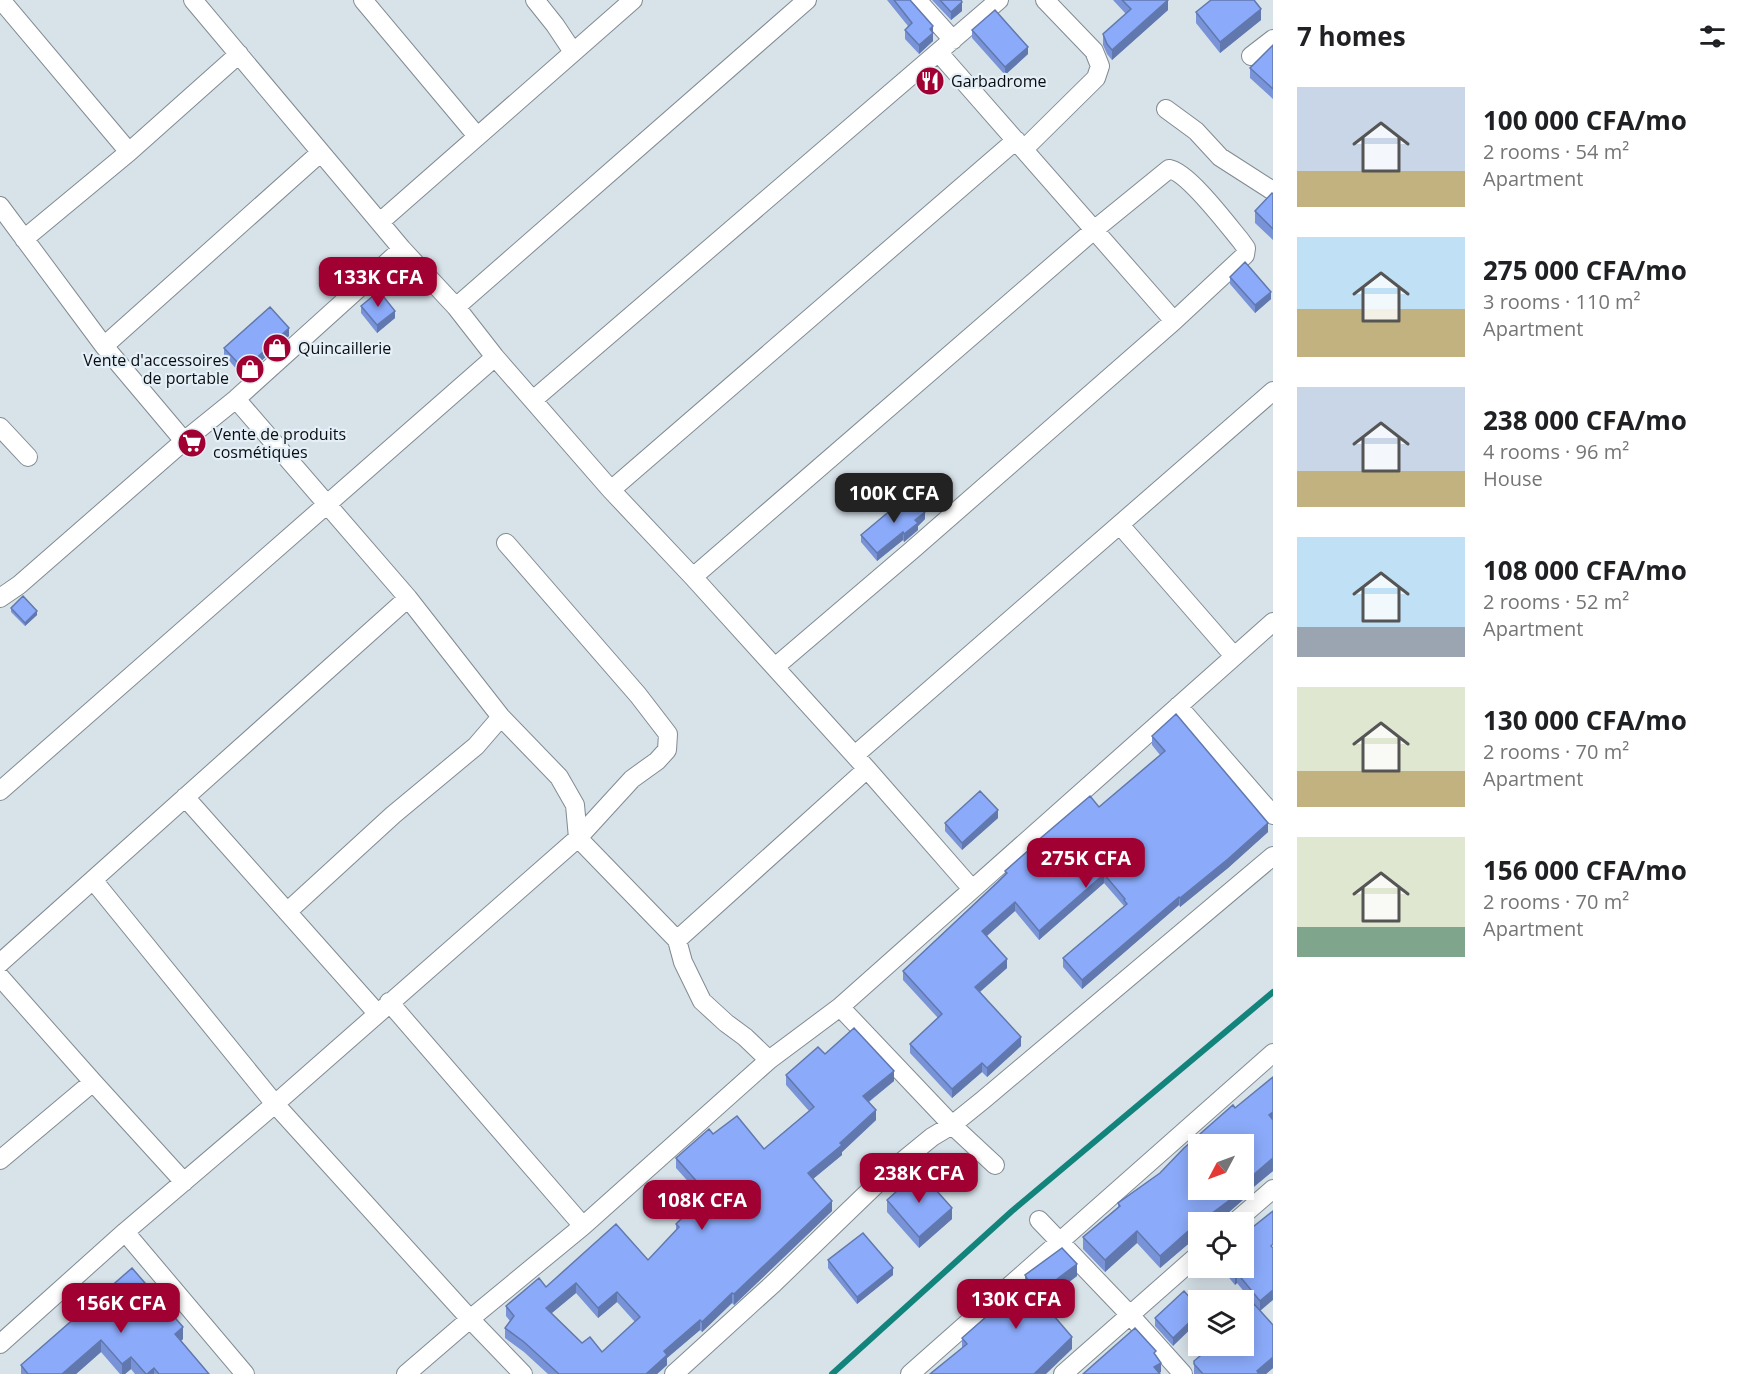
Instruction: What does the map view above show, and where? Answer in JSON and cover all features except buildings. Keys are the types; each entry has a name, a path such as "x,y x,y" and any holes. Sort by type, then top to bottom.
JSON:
{"street":[{"path":"2,0 129,152"},
{"path":"363,0 477,136"},
{"path":"535,0 573,52"},
{"path":"380,222 633,0"},
{"path":"456,307 807,0"},
{"path":"916,0 953,40"},
{"path":"533,400 999,0"},
{"path":"611,490 1096,78 1100,66 1094,51 1045,0"},
{"path":"200,2 239,54 321,153 402,249 456,307 495,357 611,490 861,762 972,889"},
{"path":"1251,56 1273,39"},
{"path":"939,53 1174,321"},
{"path":"24,239 129,152 239,54"},
{"path":"1166,109 1196,131 1220,158 1273,191"},
{"path":"104,346 321,153"},
{"path":"693,577 1094,230 1169,169 1175,170 1191,182 1246,248 1245,255 1174,321 775,667"},
{"path":"0,206 104,346 184,441"},
{"path":"0,598 19,585 184,441 236,399 402,249"},
{"path":"0,790 495,357"},
{"path":"677,940 861,762 1120,525 1273,391"},
{"path":"236,399 408,598 501,717 559,777 575,805 578,838 677,940 683,962 702,1001 769,1060"},
{"path":"0,427 28,457"},
{"path":"1120,525 1234,656"},
{"path":"0,1344 125,1232 275,1104 578,838 632,778 657,762 667,750 668,734 638,695 506,543"},
{"path":"0,963 408,598"},
{"path":"406,1374 583,1226 769,1060 840,1007 1273,622"},
{"path":"1178,706 1273,815"},
{"path":"287,912 393,815 476,746 501,717"},
{"path":"185,797 287,912 383,1008 583,1226"},
{"path":"674,1374 774,1283 888,1173 932,1137 952,1125 1273,856"},
{"path":"93,880 275,1104 470,1319 523,1374"},
{"path":"0,977 184,1182"},
{"path":"840,1007 952,1125 995,1165"},
{"path":"910,1374 1273,1053"},
{"path":"0,1160 93,1082"},
{"path":"1247,1212 1273,1189"},
{"path":"1039,1220 1183,1374"},
{"path":"125,1232 245,1374"},
{"path":"1063,1374 1188,1264"}],"waterway":[{"path":"832,1374 1012,1211 1273,992"}],"place":[{"name":"Garbadrome","path":"930,81"},
{"name":"Quincaillerie","path":"277,348"},
{"name":"Vente d'accessoires de portable","path":"250,369"},
{"name":"Vente de produits cosmétiques","path":"192,443"}]}
